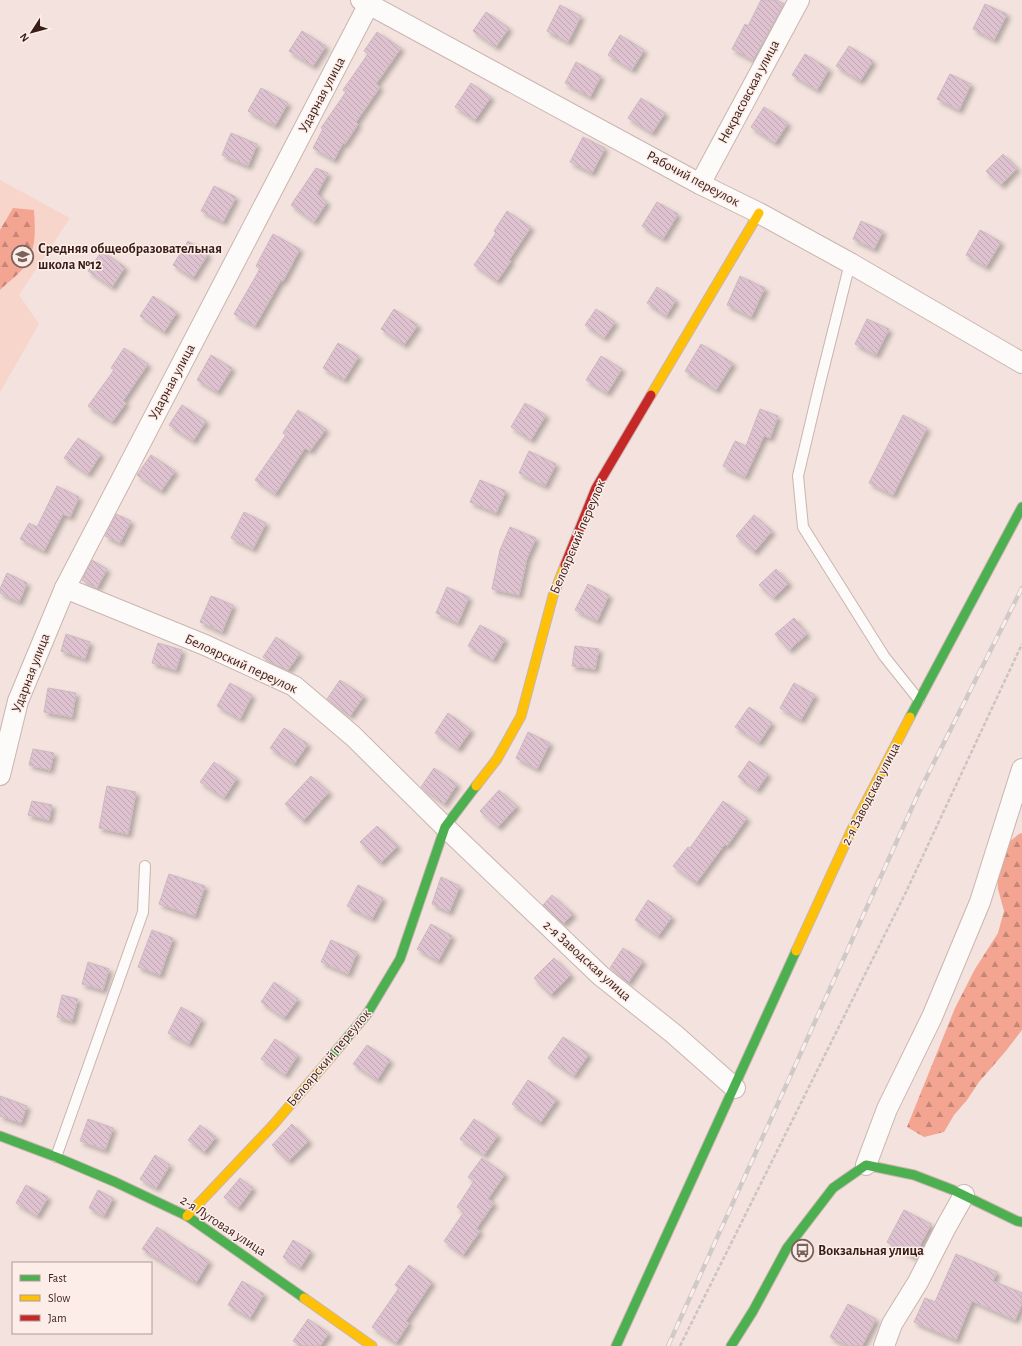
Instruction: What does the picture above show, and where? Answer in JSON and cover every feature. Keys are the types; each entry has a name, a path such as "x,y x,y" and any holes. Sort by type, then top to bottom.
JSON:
{"street":[{"name":"Некрасовская улица","path":"700,184 799,0"},
{"name":"Рабочий переулок","path":"367,2 700,184 759,213 850,263 1022,363"},
{"name":"Ударная улица","path":"0,775 18,701 65,588 367,2"},
{"name":"Белоярский переулок","path":"187,1216 274,1124 367,1014 400,959 445,827 497,759 521,716 553,596 596,488 759,213"},
{"name":"2-я Заводская улица","path":"616,1346 853,827 1022,506"},
{"name":"Белоярский переулок","path":"65,588 205,645 294,686 353,736 445,827"},
{"path":"731,1346 753,1311 787,1248 833,1188 866,1165 887,1108 932,1017 980,902 1022,769"},
{"name":"2-я Заводская улица","path":"445,827 601,976 674,1034 735,1088"},
{"name":"2-я Луговая улица","path":"0,1136 56,1157 115,1182 187,1216 372,1346"},
{"path":"866,1165 914,1175 964,1195 1017,1221 1022,1222"},
{"path":"884,1346 892,1324 918,1282 964,1195"}],"lane":[{"path":"850,263 798,476 803,527 884,656 919,700"},
{"path":"56,1157 143,912 144,866"}],"path":[{"path":"680,1346 906,892 1022,644"}],"shaded area":[{"name":"Средняя общеобразовательная школа №12","path":"0,180 70,218 19,295 39,324 0,392"}],"green space":[{"path":"13,208 34,210 34,244 30,258 24,267 0,290 0,230"},
{"path":"1022,833 1022,1030 979,1082 967,1100 954,1115 944,1132 924,1137 907,1127 955,1008 975,969 998,933 1004,911 998,889 997,868 1003,847"}],"building":[{"path":"761,0 777,0 784,4 753,60 732,49 745,24 748,26"},
{"path":"985,4 1007,14 994,40 973,29"},
{"path":"560,5 581,16 568,42 547,31"},
{"path":"486,12 509,28 496,47 473,31"},
{"path":"302,31 326,46 313,66 289,51"},
{"path":"377,32 401,48 376,84 380,87 356,122 358,124 345,144 343,143 334,160 313,148 323,129 321,128 346,92 343,90 368,54 364,51"},
{"path":"620,35 644,50 632,70 608,55"},
{"path":"849,46 873,61 860,81 836,66"},
{"path":"805,54 829,69 817,90 792,75"},
{"path":"576,62 601,76 590,97 565,83"},
{"path":"950,74 971,84 959,110 937,99"},
{"path":"471,83 491,97 475,120 455,107"},
{"path":"261,88 288,103 275,126 248,111"},
{"path":"641,98 665,113 652,133 628,118"},
{"path":"764,107 788,123 775,143 751,127"},
{"path":"231,133 257,144 248,166 222,155"},
{"path":"583,137 605,148 592,173 570,162"},
{"path":"1003,154 1017,168 1001,185 986,171"},
{"path":"316,168 328,173 317,194 327,202 314,222 291,205"},
{"path":"214,186 236,197 223,222 201,211"},
{"path":"657,202 678,214 663,239 642,226"},
{"path":"507,211 531,227 497,281 474,265 496,233 494,231"},
{"path":"861,221 883,231 874,249 853,239"},
{"path":"980,230 1001,242 986,267 966,255"},
{"path":"273,234 300,249 283,281 281,280 255,326 234,314 260,269 256,266"},
{"path":"188,241 208,254 193,278 173,265"},
{"path":"102,251 125,267 112,287 88,271"},
{"path":"740,276 765,288 751,317 727,305"},
{"path":"657,287 676,300 666,316 647,303"},
{"path":"153,296 177,312 164,332 140,316"},
{"path":"394,309 418,325 404,345 381,329"},
{"path":"596,309 615,322 604,338 585,325"},
{"path":"867,319 889,329 876,355 855,344"},
{"path":"338,343 359,356 344,380 323,368"},
{"path":"701,344 733,363 716,390 685,371"},
{"path":"124,348 148,364 123,401 126,403 112,422 88,406 114,370 111,368"},
{"path":"211,355 232,368 217,392 197,380"},
{"path":"601,356 622,369 607,393 586,380"},
{"path":"525,403 546,415 531,440 511,427"},
{"path":"182,405 206,421 193,441 169,425"},
{"path":"760,409 778,416 770,438 764,436 745,477 723,466 735,441 746,446"},
{"path":"298,410 326,429 310,451 305,448 275,494 255,480 286,435 283,433"},
{"path":"903,415 927,428 893,495 869,483"},
{"path":"78,438 101,454 88,474 64,458"},
{"path":"529,451 556,464 545,486 519,473"},
{"path":"151,455 175,471 161,491 137,475"},
{"path":"480,480 506,491 496,513 470,502"},
{"path":"57,486 79,497 70,517 63,514 44,551 20,539 29,523 37,527"},
{"path":"244,512 266,523 253,549 231,538"},
{"path":"116,514 131,521 120,543 105,536"},
{"path":"754,515 772,531 754,552 736,536"},
{"path":"510,527 536,538 527,558 519,595 492,589 500,550"},
{"path":"92,560 107,569 97,588 82,580"},
{"path":"776,569 789,583 773,598 759,585"},
{"path":"7,573 27,583 19,602 0,593 0,589"},
{"path":"588,584 609,595 597,621 575,610"},
{"path":"447,587 469,597 458,623 436,613"},
{"path":"211,596 233,605 222,632 200,622"},
{"path":"794,618 807,634 789,650 775,634"},
{"path":"480,625 505,639 493,660 468,646"},
{"path":"66,634 90,642 85,659 61,651"},
{"path":"276,637 300,653 288,670 273,664 263,657"},
{"path":"158,643 182,650 176,670 152,663"},
{"path":"575,646 599,649 595,669 572,666"},
{"path":"340,680 364,696 350,716 327,699"},
{"path":"230,683 252,695 240,719 217,706"},
{"path":"794,683 815,695 801,720 780,708"},
{"path":"48,688 76,693 72,717 44,712"},
{"path":"749,707 772,723 759,743 735,727"},
{"path":"448,713 471,730 458,749 435,733"},
{"path":"284,728 308,744 294,764 270,748"},
{"path":"528,732 550,743 537,769 516,758"},
{"path":"33,749 54,753 50,770 29,765"},
{"path":"749,761 768,774 757,790 738,777"},
{"path":"214,762 237,778 224,798 200,782"},
{"path":"434,768 457,784 444,804 421,787"},
{"path":"311,776 329,792 303,821 285,804"},
{"path":"107,786 136,792 128,834 99,828"},
{"path":"499,790 517,806 498,827 480,811"},
{"path":"32,801 52,805 49,820 28,815"},
{"path":"723,801 747,818 727,846 725,844 696,883 673,866 688,847 690,848"},
{"path":"377,826 398,846 380,863 360,842"},
{"path":"169,874 205,886 195,916 159,904"},
{"path":"441,877 460,886 449,912 432,904"},
{"path":"358,885 383,898 372,919 347,906"},
{"path":"552,895 573,914 563,924 543,905"},
{"path":"648,900 672,917 658,936 635,920"},
{"path":"431,924 452,936 438,961 417,949"},
{"path":"152,930 173,938 160,975 138,967"},
{"path":"331,940 357,952 348,974 321,962"},
{"path":"623,948 643,961 628,983 610,968"},
{"path":"554,958 571,975 551,995 534,978"},
{"path":"88,962 109,969 103,990 82,984"},
{"path":"274,982 298,999 284,1018 261,1002"},
{"path":"62,995 78,999 72,1021 57,1017"},
{"path":"181,1007 202,1019 189,1044 168,1033"},
{"path":"563,1037 589,1054 574,1076 548,1058"},
{"path":"275,1039 298,1055 285,1075 261,1059"},
{"path":"367,1045 390,1060 377,1080 353,1064"},
{"path":"528,1080 557,1099 540,1123 512,1104"},
{"path":"0,1096 27,1106 21,1123 0,1116"},
{"path":"88,1119 113,1128 105,1150 80,1141"},
{"path":"474,1119 498,1135 484,1155 460,1139"},
{"path":"292,1124 309,1141 288,1161 272,1145"},
{"path":"200,1125 216,1137 204,1152 188,1140"},
{"path":"155,1155 170,1165 156,1188 140,1179"},
{"path":"482,1158 505,1174 488,1199 494,1203 476,1229 480,1231 463,1255 444,1241 464,1212 457,1207 474,1181 468,1177"},
{"path":"240,1178 253,1188 238,1208 224,1197"},
{"path":"26,1185 48,1197 37,1216 16,1203"},
{"path":"98,1190 113,1198 104,1216 89,1208"},
{"path":"904,1210 931,1224 914,1257 887,1242"},
{"path":"157,1227 209,1261 196,1283 142,1249"},
{"path":"293,1240 311,1251 300,1268 283,1257"},
{"path":"956,1254 997,1272 993,1281 1022,1293 1022,1304 1015,1320 972,1301 956,1340 914,1322 925,1298 935,1302"},
{"path":"409,1265 432,1282 406,1321 409,1323 396,1343 372,1327 399,1288 395,1285"},
{"path":"242,1281 264,1294 250,1318 228,1305"},
{"path":"848,1304 876,1319 862,1346 847,1346 830,1337"},
{"path":"308,1319 329,1333 320,1346 301,1346 293,1341"}],"railway":[{"path":"668,1346 920,790 1022,588"}],"traffic: fast":[{"path":"910,717 1022,507"},
{"path":"331,1057 367,1014 400,959 445,827 476,786"},
{"path":"616,1346 796,951"},
{"path":"0,1136 56,1157 115,1182 187,1216 304,1298"},
{"path":"731,1346 753,1311 787,1248 833,1188 866,1165 914,1175 953,1190 1022,1222"}],"traffic: slow":[{"path":"651,395 759,213"},
{"path":"476,786 497,759 521,716 553,596 565,565"},
{"path":"796,951 853,827 910,717"},
{"path":"187,1216 274,1124 331,1057"},
{"path":"304,1298 372,1346"}],"traffic: jam":[{"path":"565,565 596,488 651,395"}],"place":[{"name":"Средняя общеобразовательная школа №12","path":"22,257"},
{"name":"Вокзальная улица","path":"803,1251"}]}
